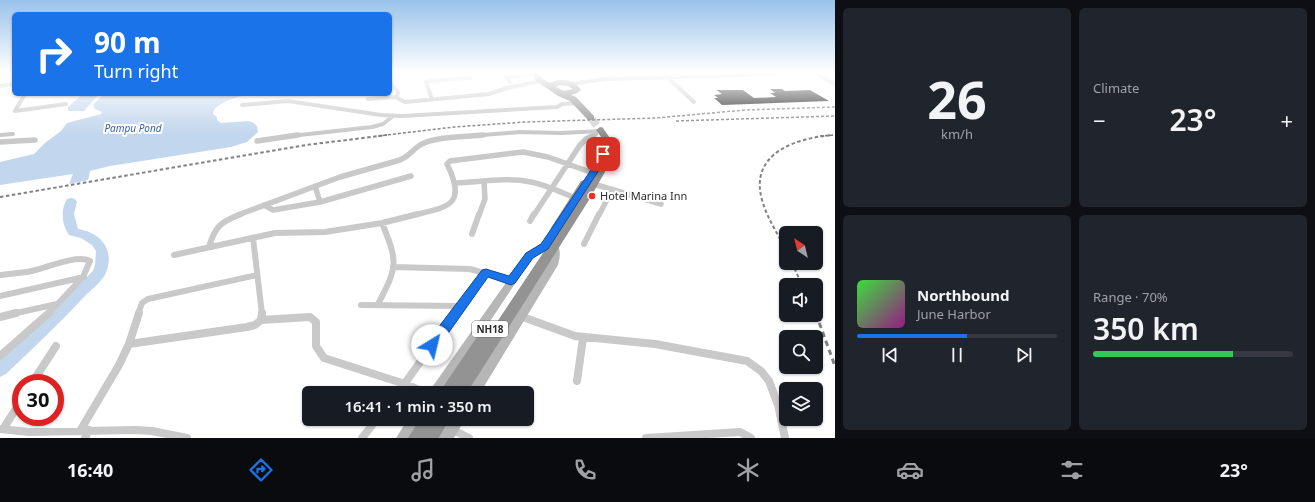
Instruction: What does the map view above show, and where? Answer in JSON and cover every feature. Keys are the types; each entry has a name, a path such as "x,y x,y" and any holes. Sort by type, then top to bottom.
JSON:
{"highway":[{"path":"561,93 576,103 592,118 593,116 577,93"},
{"path":"601,131 610,144"},
{"name":"NH18","path":"552,242 575,198 590,183 593,173 606,148 610,144"},
{"name":"NH18","path":"452,386 605,163 610,150 610,144"},
{"name":"NH18","path":"462,386 535,266"},
{"path":"417,438 425,426"},
{"path":"429,438 449,426"}],"main road":[{"path":"439,386 530,255 552,242 555,257 553,265 520,316 478,386"},
{"path":"403,438 411,426"}],"street":[{"path":"397,98 398,93"},
{"path":"430,93 432,99"},
{"path":"368,100 397,98 405,102 491,93"},
{"path":"685,93 694,102"},
{"path":"24,96 15,111 66,104"},
{"path":"242,105 278,101 300,102 394,116 557,107 562,104 576,103"},
{"path":"257,141 372,127 382,124 394,116"},
{"path":"530,221 567,163 586,138 601,131"},
{"path":"209,247 213,232 218,224 228,219 315,186 353,173 400,160 408,156 420,145 438,139 520,132 561,133 601,131"},
{"path":"0,135 13,134"},
{"path":"0,142 35,140"},
{"path":"174,255 253,238 293,232 325,232 382,223 450,205 454,201 456,183 447,164 450,161 523,152 535,153 593,173"},
{"path":"264,205 272,210 320,202 411,176"},
{"path":"456,183 514,180 530,182 552,188 575,198"},
{"path":"472,234 485,199 484,182"},
{"path":"590,183 661,204"},
{"path":"315,186 320,202"},
{"path":"584,244 612,190"},
{"path":"378,304 390,279 394,256 382,223"},
{"path":"130,344 248,327 260,320 262,314 253,238"},
{"path":"0,275 32,271 86,259 90,261 89,268 84,277 58,303 1,354"},
{"path":"393,266 470,269 486,272 511,281"},
{"path":"405,384 486,272"},
{"path":"85,433 130,344 142,303 148,299 158,296 258,275"},
{"path":"0,296 84,277"},
{"path":"0,317 58,303"},
{"path":"361,305 378,304 437,307 451,305 460,306"},
{"path":"520,316 562,332 583,338 655,344 747,362 757,367 765,374 783,423 785,438"},
{"path":"260,320 310,317 316,322 315,342 317,352 324,358 410,386"},
{"path":"577,381 583,338"},
{"path":"38,374 56,346"},
{"path":"12,414 1,429 29,432 85,433 152,431 187,438"},
{"path":"362,438 371,426"},
{"path":"449,426 469,438"},
{"path":"646,438 740,432 751,438"}],"water":[{"path":"81,96 97,96 84,111 68,111 68,107"},
{"name":"Pampu Pond","path":"102,96 240,96 221,104 214,110 213,114 221,123 252,122 257,126 258,132 247,142 231,147 110,166 90,171 88,180 69,184 73,174 0,185 0,162 34,154 45,143 61,131 67,123 101,114 102,112 95,109 93,105"}],"building":[{"path":"721,93 748,93 754,98 776,97 771,93 816,93 829,101 722,105 714,98 718,98 714,95"}],"waterway":[{"path":"0,369 70,303 98,274 102,265 102,250 96,242 85,234 73,232 68,214 71,202"}],"tunnel":[{"path":"592,119 600,130"}],"railway":[{"path":"378,136 454,127 525,122 656,118 745,110 835,107"},
{"path":"676,121 835,116"},
{"path":"0,197 306,145 387,135"},
{"path":"779,237 762,200 760,184 762,170 769,160 779,151 791,144 831,135"},
{"path":"820,136 831,135"},
{"path":"795,270 799,278"},
{"path":"819,322 835,366"}],"place":[{"name":"Hotel Marina Inn","path":"592,196"}],"route":[{"path":"432,345 486,272 511,281 530,255 545,246 575,198 593,173 603,154"}]}
